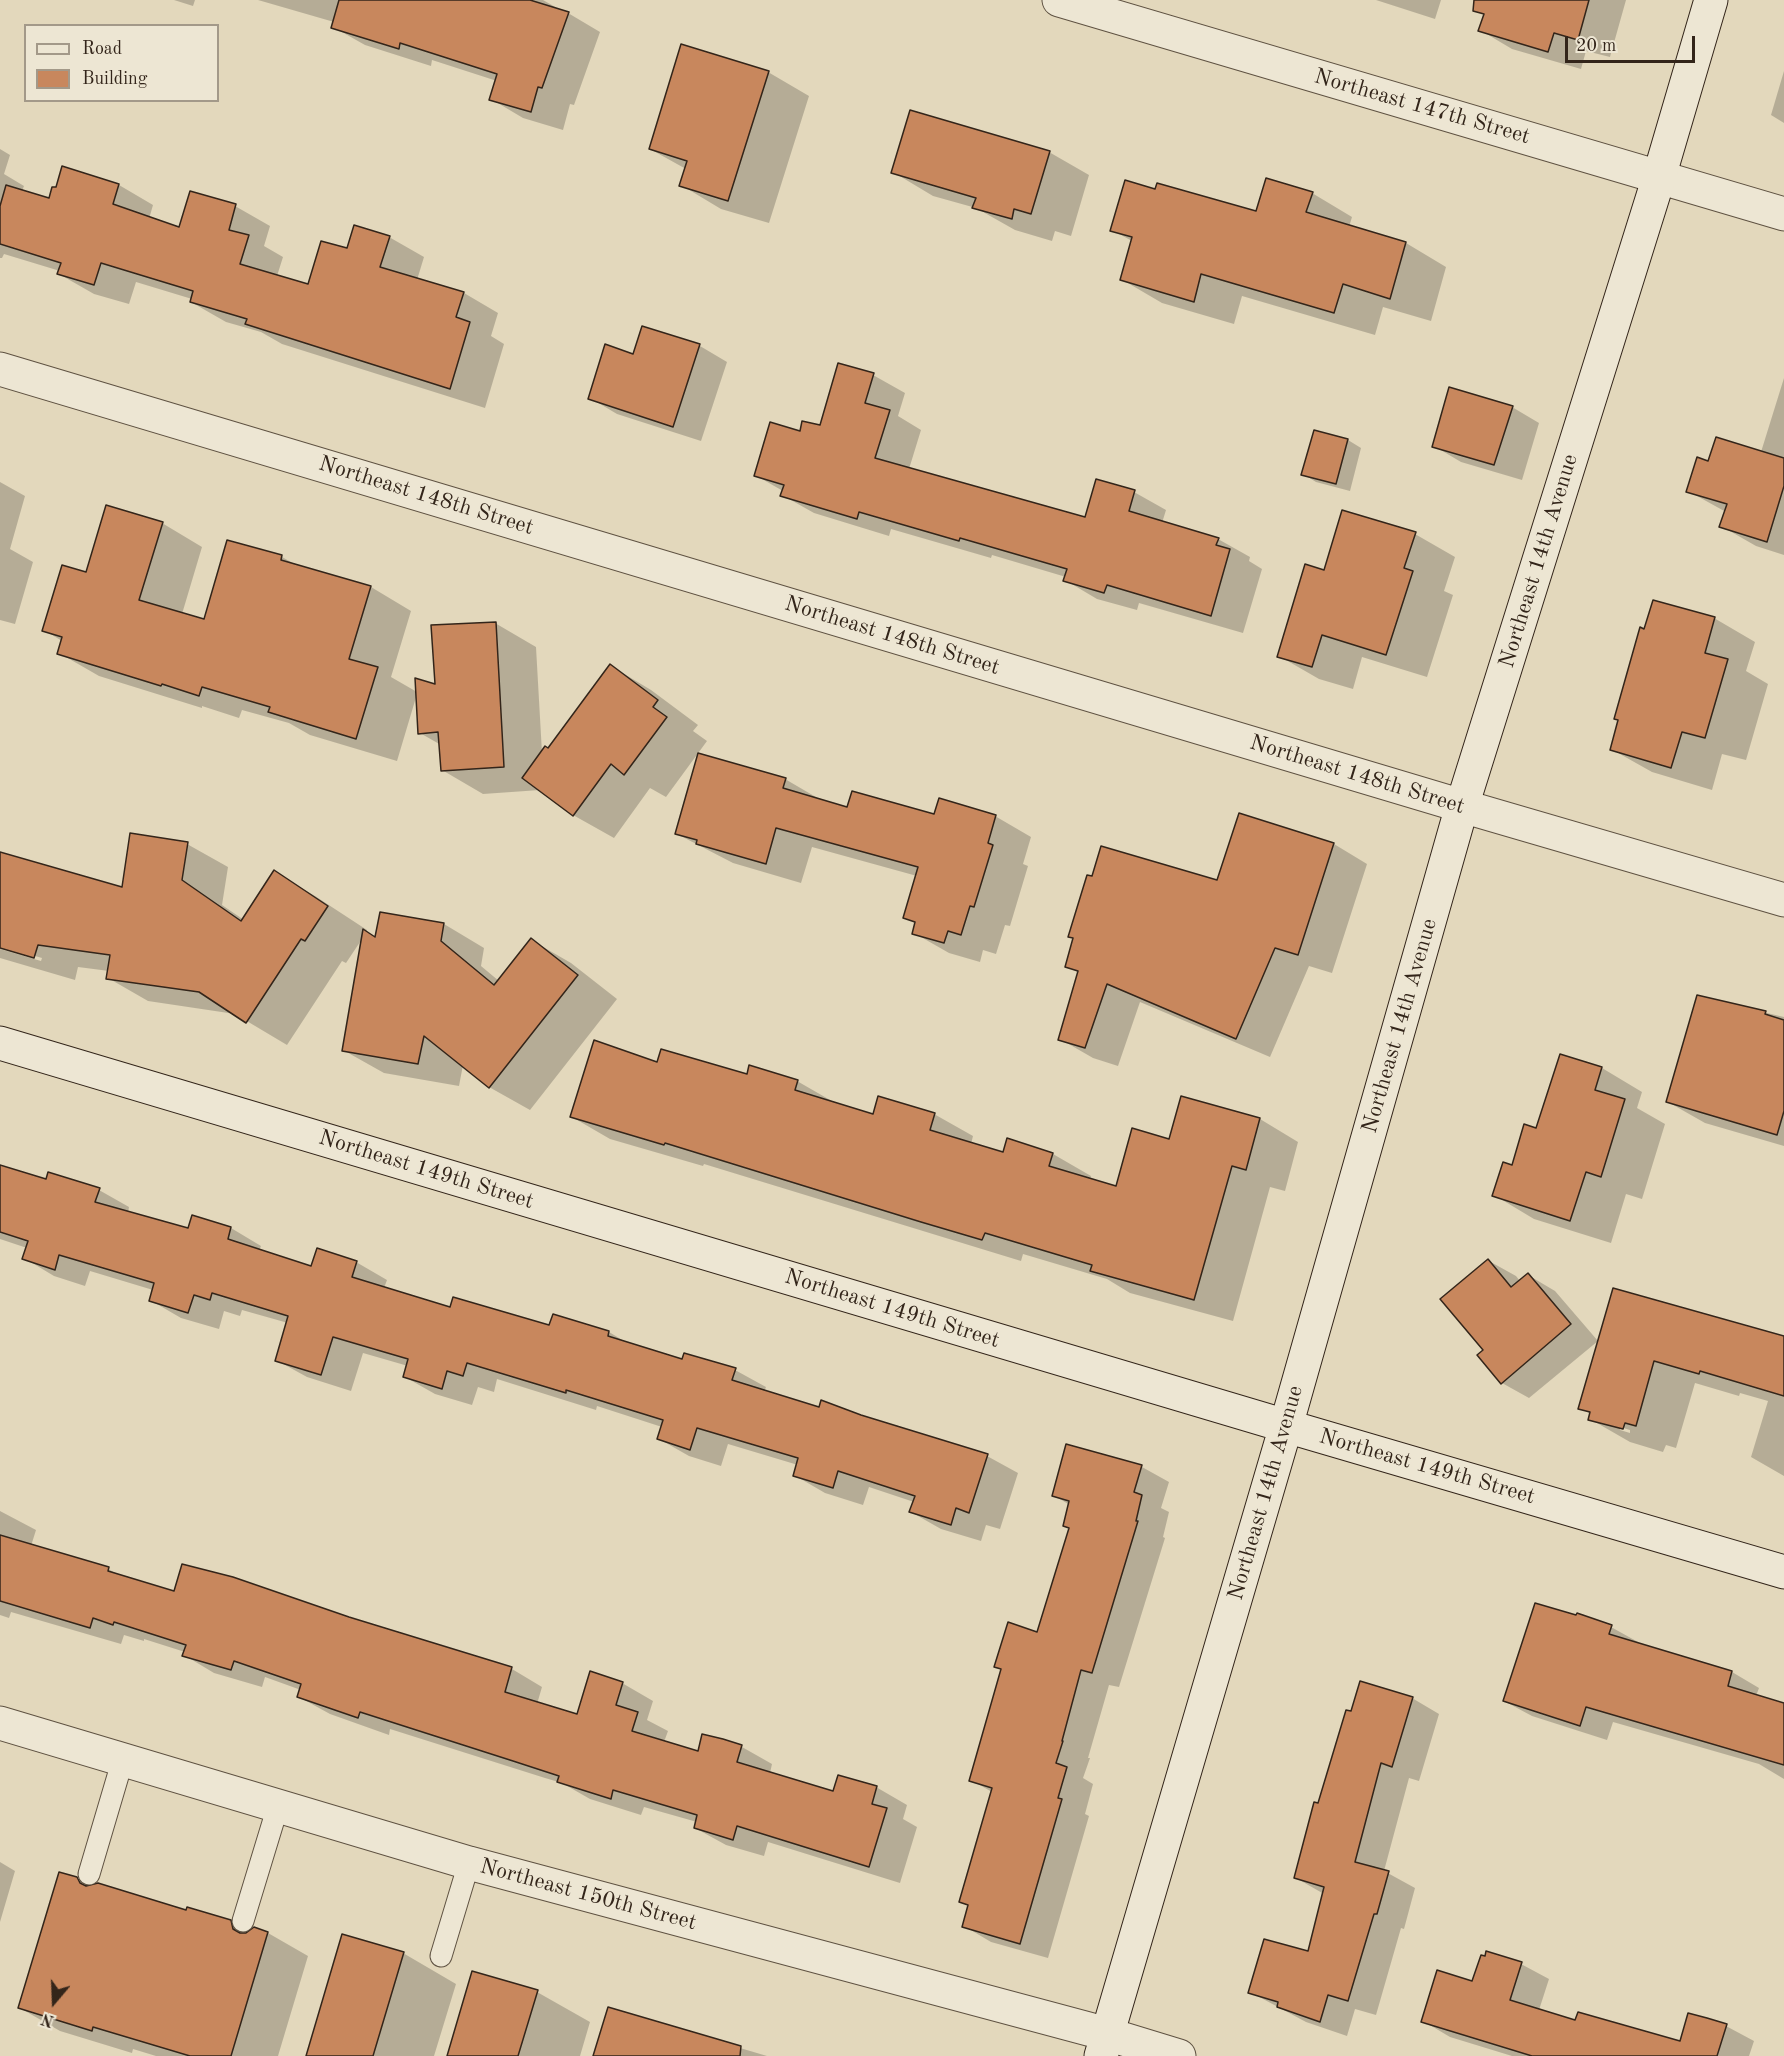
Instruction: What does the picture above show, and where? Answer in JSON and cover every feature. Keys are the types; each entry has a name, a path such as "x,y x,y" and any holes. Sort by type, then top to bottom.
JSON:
{"street":[{"name":"Northeast 147th Street","path":"1059,0 1784,214"},
{"name":"Northeast 14th Avenue","path":"1104,2045 1286,1426 1462,807 1659,177 1711,0"},
{"name":"Northeast 148th Street","path":"0,369 1462,807 1784,900"},
{"name":"Northeast 149th Street","path":"0,1042 1286,1426 1784,1572"},
{"name":"Northeast 150th Street","path":"0,1723 469,1863 1104,2045 1179,2056"}],"lane":[{"path":"89,1875 123,1759"},
{"path":"243,1921 278,1806"},
{"path":"441,1956 469,1863"}],"building":[{"path":"339,0 530,0 569,12 542,88 538,87 531,112 489,100 497,74 400,43 399,49 331,28"},
{"path":"1474,0 1589,0 1578,40 1554,33 1548,52 1478,31 1484,14 1473,11"},
{"path":"681,44 769,71 728,201 679,186 687,161 649,149"},
{"path":"910,110 1050,151 1031,214 1014,209 1012,219 972,208 976,198 891,173"},
{"path":"62,166 119,184 113,204 179,227 190,191 236,204 229,230 249,235 240,264 308,284 321,241 347,248 354,225 390,236 380,267 464,292 456,317 470,322 450,389 245,324 247,319 190,302 193,291 101,263 94,285 57,274 61,263 0,244 0,206 6,185 49,198 52,187 56,187"},
{"path":"1266,178 1313,192 1306,212 1406,242 1390,299 1343,284 1334,313 1201,274 1194,302 1120,280 1132,237 1110,231 1125,180 1155,189 1157,183 1256,211"},
{"path":"642,326 700,344 673,427 588,399 605,344 633,354"},
{"path":"838,363 874,373 865,403 890,410 875,458 1085,517 1096,479 1135,490 1129,511 1219,538 1216,545 1230,549 1211,616 1107,585 1104,593 1063,581 1067,569 960,538 959,541 859,512 857,519 780,496 784,485 754,476 770,422 800,431 802,421 820,425"},
{"path":"1449,387 1513,406 1494,465 1432,447"},
{"path":"1314,430 1348,439 1336,484 1301,475"},
{"path":"1716,437 1784,458 1784,486 1767,542 1719,527 1727,504 1686,492 1697,457 1708,461"},
{"path":"106,505 163,522 139,600 204,619 227,540 282,555 281,560 371,586 349,659 378,667 356,739 268,712 270,707 202,687 199,696 57,654 62,637 42,631 62,565 86,572"},
{"path":"1342,510 1416,532 1404,568 1413,571 1386,655 1322,635 1312,667 1277,657 1305,564 1324,570"},
{"path":"1653,600 1715,617 1705,653 1728,659 1705,738 1682,732 1671,768 1610,750 1618,720 1614,719 1640,627 1644,629"},
{"path":"496,622 504,767 441,771 438,732 418,734 415,678 435,684 431,625"},
{"path":"610,664 658,700 653,707 667,717 624,775 611,764 573,816 522,778 545,746 548,748"},
{"path":"698,753 786,778 783,788 847,807 852,791 934,814 939,798 996,815 988,843 993,845 974,907 970,906 961,935 948,931 944,943 912,934 915,922 903,918 918,867 776,828 766,864 696,844 697,840 675,834"},
{"path":"1239,813 1334,843 1298,955 1275,948 1236,1039 1107,984 1085,1048 1058,1040 1078,971 1065,967 1073,938 1068,937 1087,875 1092,876 1101,846 1217,880"},
{"path":"130,833 188,842 182,880 241,921 274,870 328,906 305,941 301,939 246,1023 199,992 106,979 110,955 38,945 34,958 0,948 0,852 122,887"},
{"path":"380,912 444,923 441,941 494,985 531,938 578,975 489,1088 424,1036 418,1064 342,1051 363,929 375,937"},
{"path":"1697,995 1766,1011 1765,1014 1784,1020 1784,1111 1777,1135 1666,1102"},
{"path":"594,1040 657,1062 661,1049 747,1074 749,1065 798,1080 795,1090 873,1114 878,1096 935,1113 930,1130 1003,1152 1007,1138 1053,1153 1049,1166 1116,1186 1132,1128 1169,1139 1181,1096 1260,1118 1246,1170 1232,1166 1194,1300 1090,1271 1092,1265 985,1233 982,1240 665,1143 664,1145 570,1117"},
{"path":"1560,1054 1602,1067 1595,1090 1625,1099 1601,1177 1586,1172 1570,1221 1492,1196 1503,1162 1512,1165 1524,1124 1536,1128"},
{"path":"0,1165 46,1179 48,1172 100,1188 95,1202 188,1228 192,1215 231,1227 228,1239 311,1266 317,1248 357,1261 352,1277 450,1307 453,1297 549,1325 553,1314 609,1331 608,1336 682,1359 684,1353 736,1368 732,1380 819,1407 821,1400 861,1415 988,1454 969,1513 956,1508 951,1525 909,1512 915,1496 838,1471 833,1488 793,1476 798,1458 697,1428 690,1450 657,1439 663,1420 467,1363 463,1376 447,1371 442,1389 403,1377 408,1359 333,1337 321,1375 275,1361 288,1316 212,1293 210,1300 194,1295 188,1313 149,1301 154,1283 59,1255 55,1270 22,1259 28,1241 0,1232"},
{"path":"1488,1259 1511,1287 1528,1273 1571,1324 1501,1384 1477,1355 1483,1350 1440,1299"},
{"path":"1613,1288 1784,1336 1784,1396 1700,1371 1699,1374 1654,1361 1636,1426 1625,1423 1623,1429 1588,1420 1590,1412 1578,1409"},
{"path":"1066,1444 1142,1465 1134,1492 1142,1495 1136,1521 1138,1521 1092,1673 1081,1670 1056,1763 1067,1767 1058,1798 1062,1799 1020,1944 962,1927 968,1905 959,1902 992,1788 969,1781 1001,1669 994,1667 1008,1622 1037,1632 1069,1528 1063,1526 1069,1501 1052,1496"},
{"path":"0,1535 109,1567 108,1571 174,1591 182,1564 233,1577 349,1617 512,1667 505,1692 577,1714 590,1671 623,1682 616,1705 638,1712 632,1731 698,1751 702,1734 723,1739 742,1745 737,1762 833,1791 838,1775 877,1786 872,1804 887,1808 869,1867 737,1826 733,1840 694,1828 697,1815 613,1790 611,1799 557,1782 559,1776 513,1761 360,1712 358,1718 297,1697 301,1684 234,1661 231,1670 182,1656 186,1645 114,1622 113,1625 93,1618 90,1628 0,1601"},
{"path":"1535,1603 1576,1615 1577,1613 1612,1625 1609,1634 1732,1671 1728,1686 1784,1703 1784,1765 1586,1707 1580,1726 1503,1701"},
{"path":"1360,1681 1413,1697 1392,1767 1381,1763 1355,1862 1389,1871 1377,1914 1374,1914 1348,2001 1328,1995 1320,2022 1277,2007 1278,2002 1248,1993 1264,1939 1308,1951 1324,1887 1294,1878 1314,1802 1318,1803 1346,1710 1351,1711"},
{"path":"59,1872 77,1877 80,1883 86,1886 98,1883 186,1910 187,1907 231,1920 233,1929 240,1933 246,1933 254,1927 268,1932 231,2056 190,2056 93,2027 92,2031 18,2008"},
{"path":"342,1934 404,1952 373,2056 306,2056"},
{"path":"1486,1951 1522,1962 1510,2000 1575,2020 1578,2012 1680,2041 1688,2013 1707,2018 1727,2024 1717,2056 1532,2056 1421,2022 1437,1970 1472,1981 1481,1955 1485,1956"},
{"path":"472,1971 538,1990 518,2056 447,2056"},
{"path":"608,2007 741,2046 740,2056 593,2056"}]}
